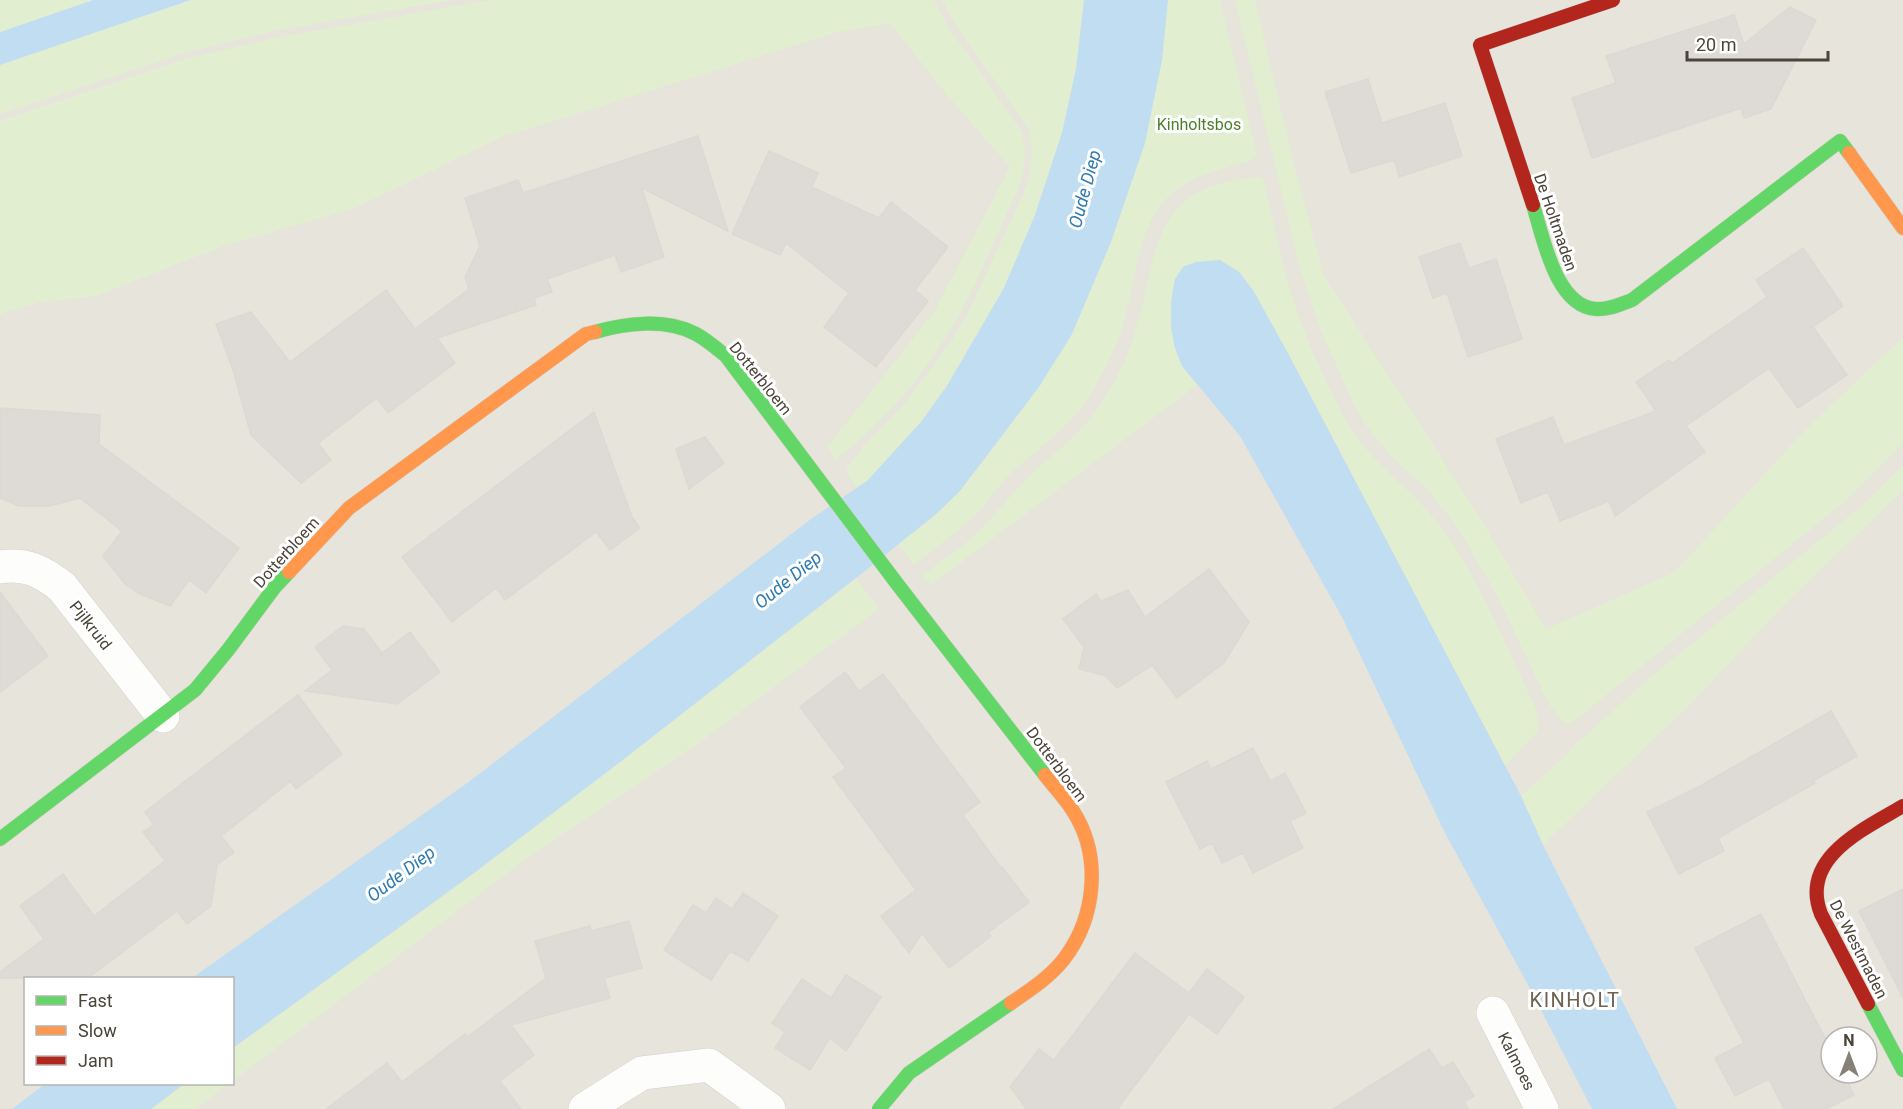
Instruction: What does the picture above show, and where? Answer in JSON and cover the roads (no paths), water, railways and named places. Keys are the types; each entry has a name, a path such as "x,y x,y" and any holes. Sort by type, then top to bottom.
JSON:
{"street":[{"name":"De Holtmaden","path":"1613,0 1480,45 1558,282 1574,300 1589,309 1611,309 1632,300 1840,141 1903,228"},
{"name":"Dotterbloem","path":"0,839 195,690 274,588 349,508 586,334 613,326 645,323 688,330 726,356 898,585 1074,812 1091,857 1090,904 1080,933 1064,959 1043,981 909,1073 879,1109"},
{"name":"Pijlkruid","path":"0,567 28,567 45,573 62,587 163,716"},
{"name":"De Westmaden","path":"1903,806 1849,840 1827,858 1817,879 1816,898 1823,920 1903,1070"},
{"name":"Kalmoes","path":"1493,1013 1542,1109"},
{"path":"585,1109 642,1073 709,1065 769,1109"}],"water":[{"path":"93,0 191,0 0,65 0,32"},
{"name":"Oude Diep","path":"1084,0 1168,0 1162,60 1145,143 1111,242 1072,334 1039,387 959,492 935,515 856,578 624,759 474,873 234,1047 234,977 193,977 470,781 811,519 867,481 921,422 947,386 1004,288 1035,215 1062,133 1076,69"},
{"path":"1220,260 1239,272 1253,290 1290,357 1521,796 1543,845 1677,1109 1592,1109 1527,983 1445,833 1342,617 1240,436 1182,366 1171,328 1171,302 1175,279 1183,267 1196,262"},
{"path":"44,1085 183,1085 151,1109 12,1109"}],"district":[{"name":"KINHOLT","path":"1575,1000"}],"park label":[{"name":"Kinholtsbos","path":"1199,124"}]}
